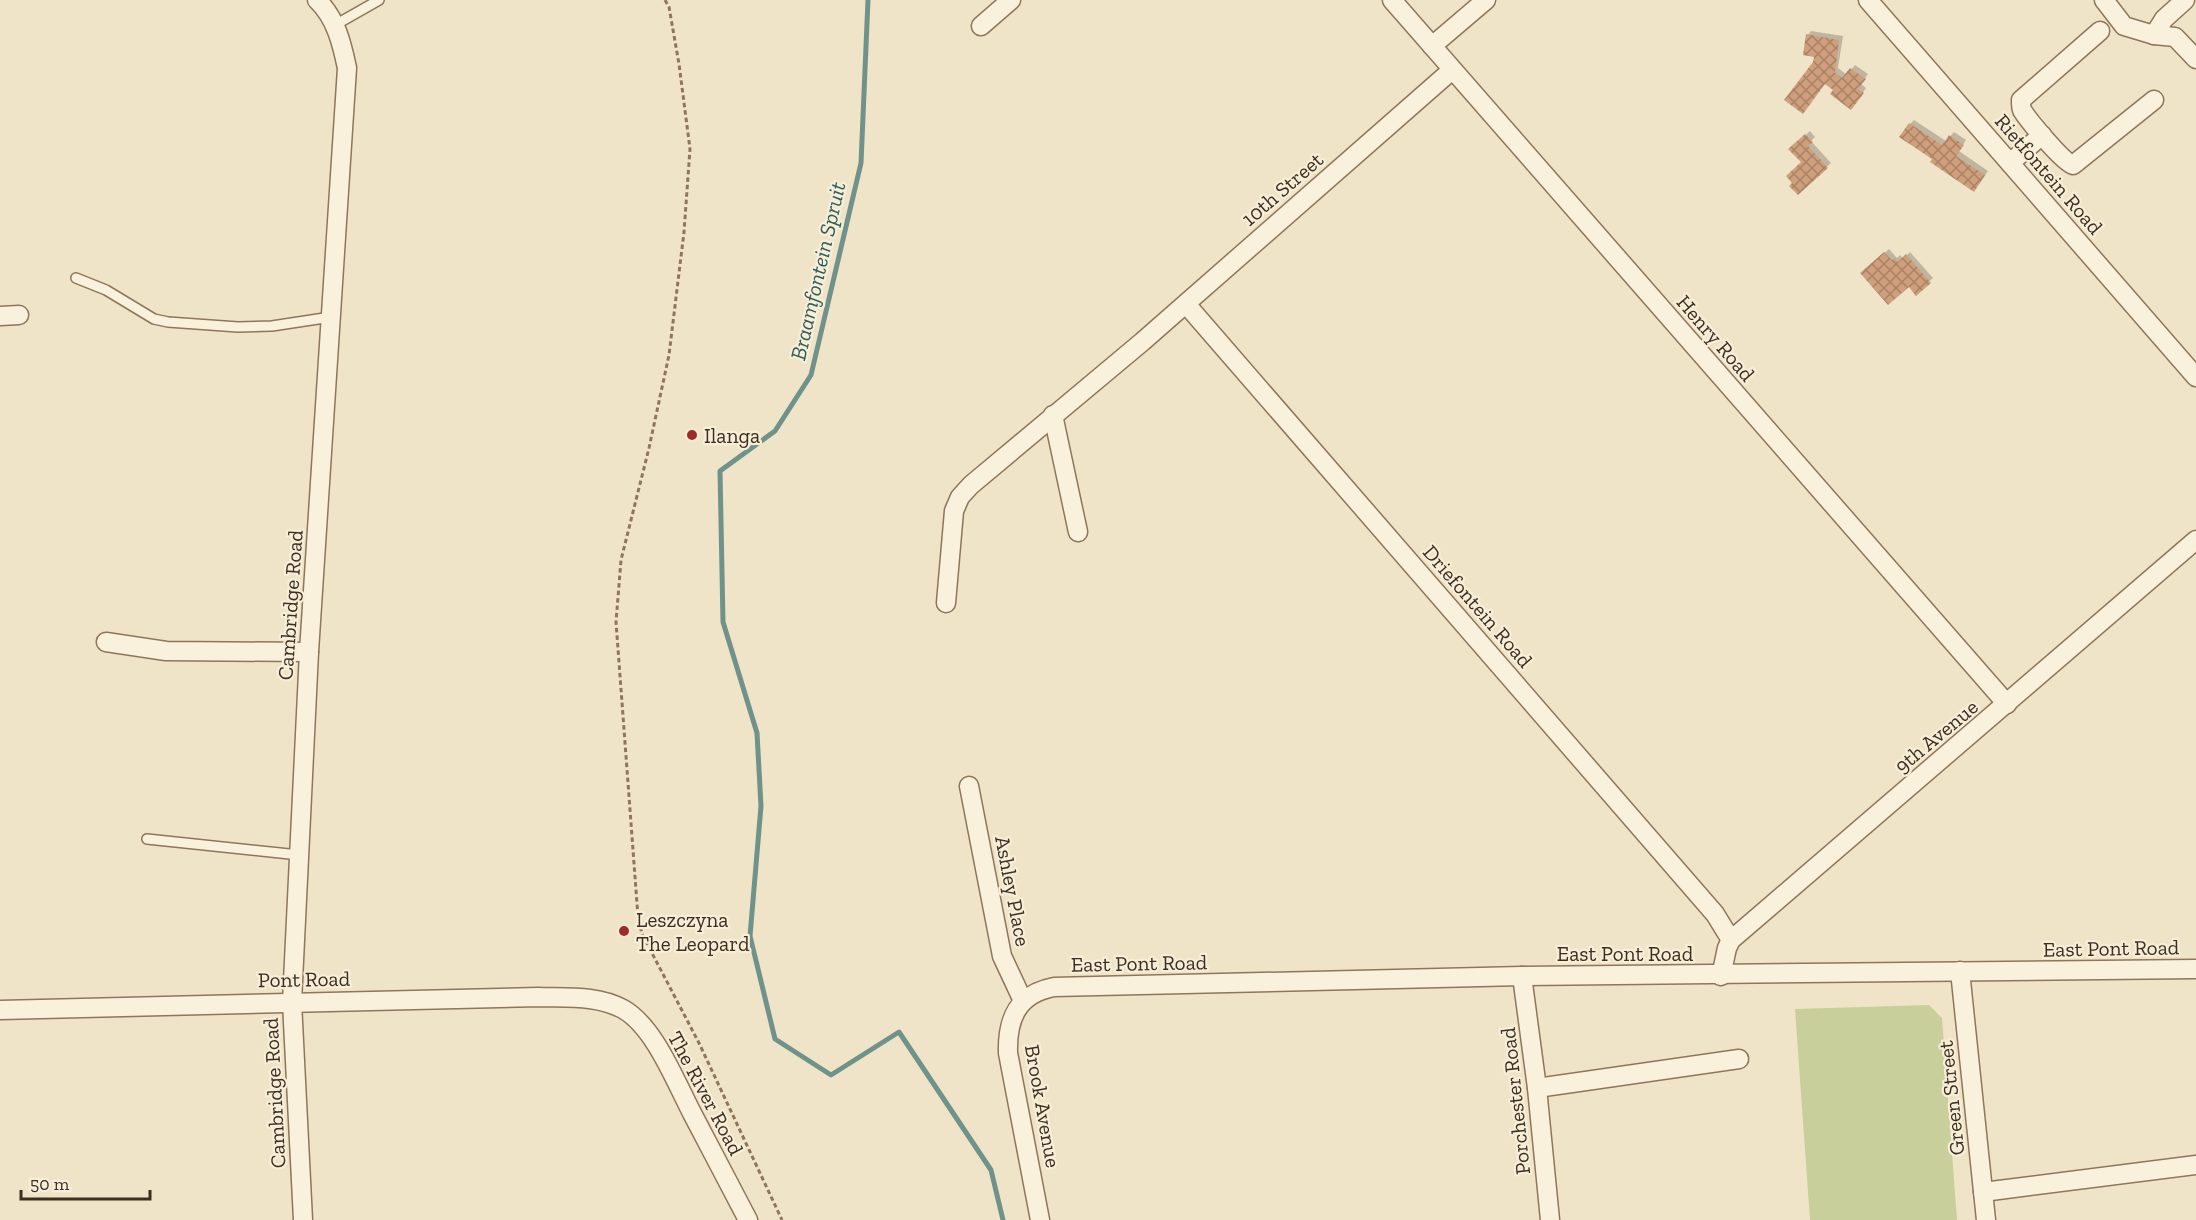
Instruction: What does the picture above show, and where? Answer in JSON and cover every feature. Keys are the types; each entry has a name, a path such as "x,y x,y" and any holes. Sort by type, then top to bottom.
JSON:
{"street":[{"name":"Cambridge Road","path":"303,1220 292,1002 309,652 347,68 343,45 335,25 317,0"},
{"path":"981,26 1011,0"},
{"name":"Henry Road","path":"1392,0 2007,704"},
{"path":"1432,46 1486,0"},
{"name":"Rietfontein Road","path":"1868,0 2196,377"},
{"path":"2104,0 2124,26 2154,35 2175,37 2196,58"},
{"path":"2154,35 2164,20 2185,0"},
{"path":"2100,31 2021,100 2021,108 2042,135 2066,163 2073,165 2154,100"},
{"name":"10th Street","path":"946,603 951,531 954,511 960,497 987,471 1142,342 1452,70"},
{"path":"2010,163 2042,135"},
{"name":"Driefontein Road","path":"1186,303 1715,914 1731,940"},
{"path":"0,316 19,315"},
{"path":"1053,416 1078,532"},
{"name":"9th Avenue","path":"1731,940 2196,540"},
{"path":"106,642 166,651 309,652"},
{"name":"Ashley Place","path":"969,786 1002,956 1023,1001"},
{"path":"1721,976 1731,940"},
{"name":"East Pont Road","path":"1023,1001 1031,994 1054,987 1522,976 1721,976 2196,969"},
{"name":"Green Street","path":"1960,971 1986,1220"},
{"name":"Porchester Road","path":"1522,976 1537,1088 1550,1220"},
{"name":"Pont Road","path":"0,1010 538,997 597,999 608,1002"},
{"name":"Brook Avenue","path":"1023,1001 1010,1023 1008,1053 1040,1220"},
{"name":"The River Road","path":"608,1002 625,1010 648,1033 748,1220"},
{"path":"1537,1088 1739,1059"},
{"path":"1983,1192 2196,1165"}],"lane":[{"path":"335,25 379,0"},
{"path":"76,278 106,290 154,319 168,322 238,327 272,326 331,316"},
{"path":"147,839 299,855"}],"path":[{"path":"665,0 669,7 679,64 690,149 684,232 669,354 649,448 621,560 616,621 638,917 642,934 699,1042 782,1220"}],"green space":[{"path":"1929,1005 1942,1018 1957,1220 1810,1220 1795,1009"}],"building":[{"path":"1806,34 1839,40 1835,73 1842,78 1850,68 1866,79 1858,89 1864,93 1851,110 1830,94 1833,90 1825,84 1803,114 1784,100 1813,62 1814,57 1803,55"},
{"path":"1909,123 1942,145 1949,135 1964,145 1956,156 1985,175 1974,192 1930,162 1932,159 1899,137"},
{"path":"1805,134 1813,142 1808,146 1828,168 1798,195 1789,186 1792,183 1786,176 1801,162 1788,149"},
{"path":"1884,252 1892,260 1895,258 1898,262 1906,254 1931,283 1916,296 1909,287 1888,305 1860,273"}],"waterway":[{"name":"Braamfontein Spruit","path":"868,0 861,163 811,375 775,431 720,471 723,622 757,733 761,806 750,936 775,1039 831,1075 899,1032 991,1170 1003,1220"}],"place":[{"name":"Ilanga","path":"692,435"},
{"name":"Leszczyna The Leopard","path":"624,931"}]}
